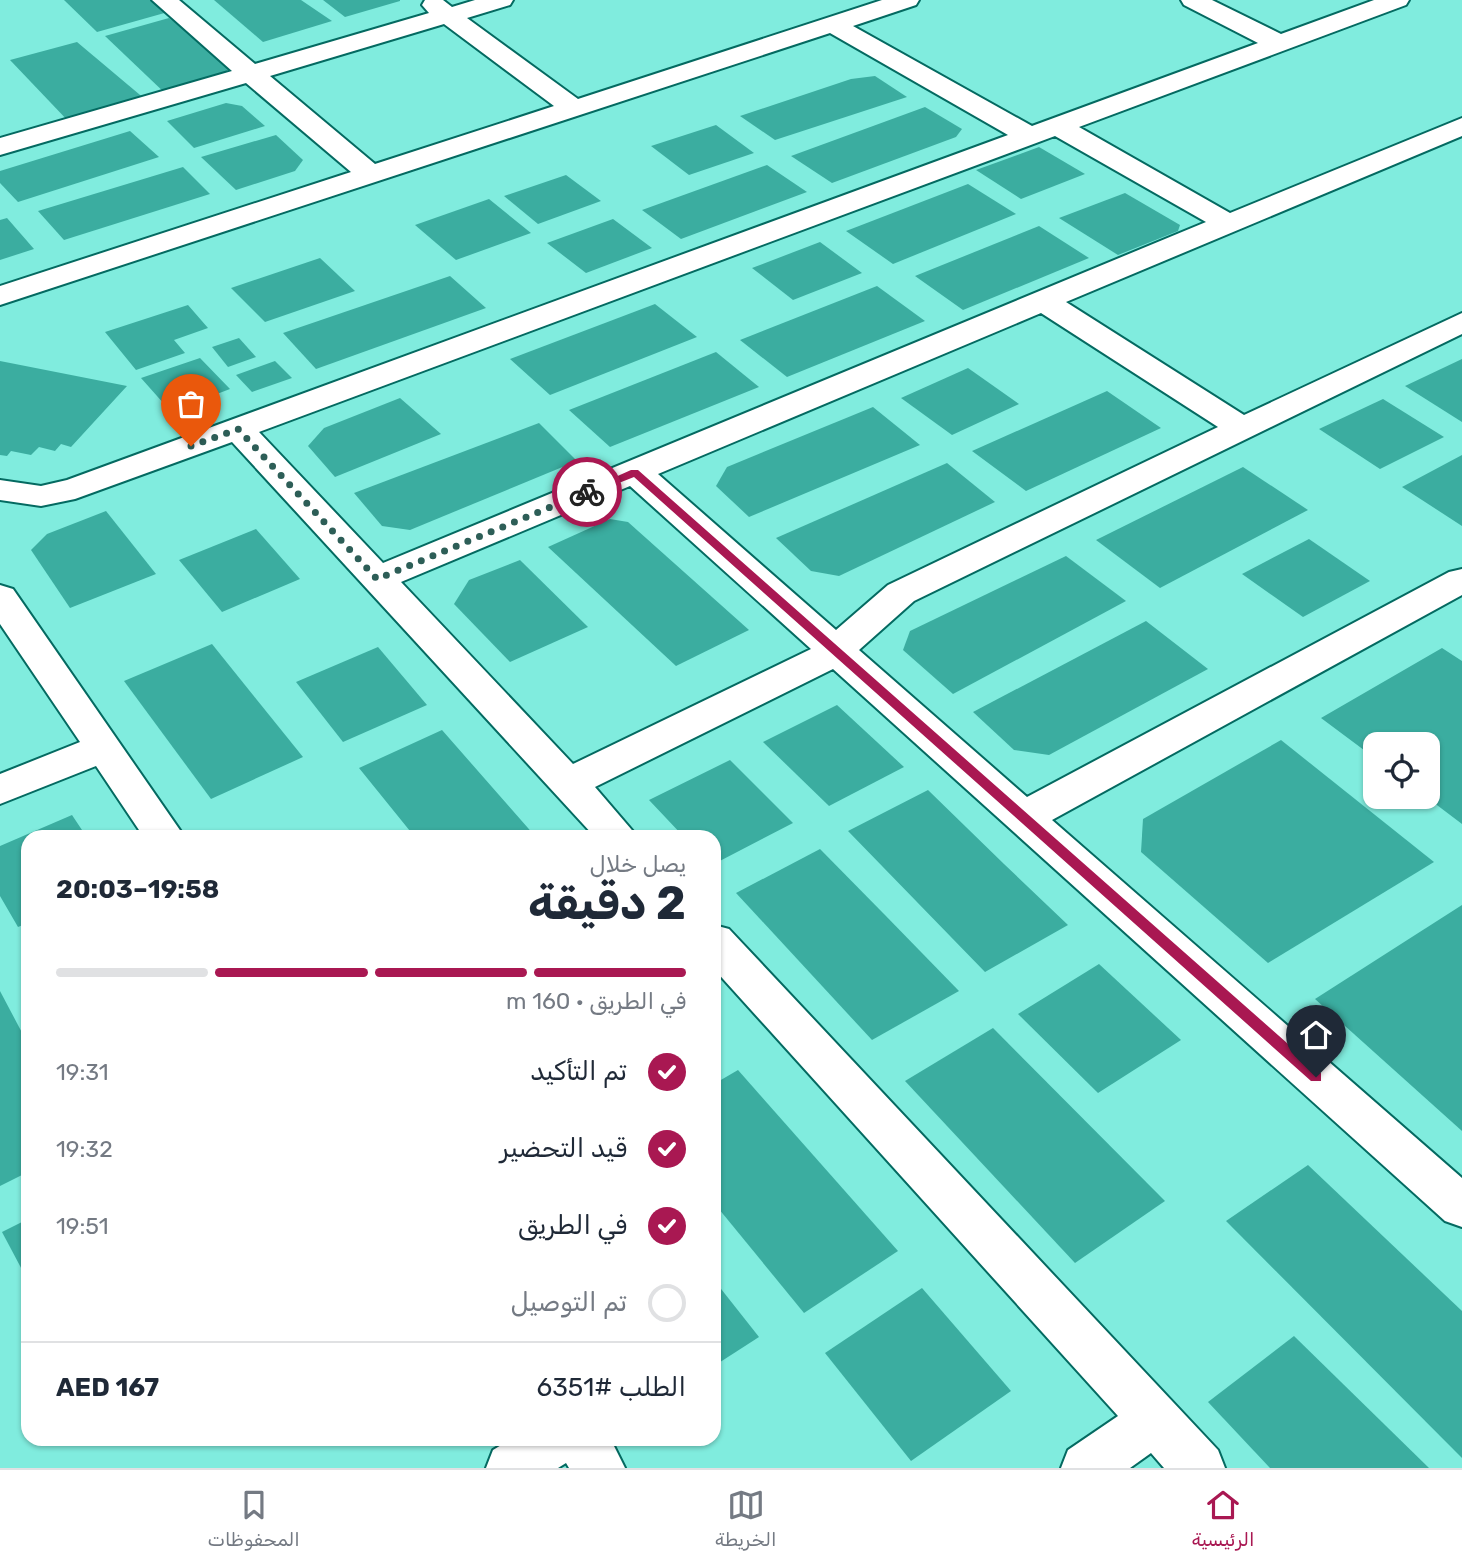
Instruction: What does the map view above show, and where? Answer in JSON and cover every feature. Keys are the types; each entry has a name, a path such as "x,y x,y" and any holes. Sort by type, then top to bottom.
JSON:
{"street":[{"path":"164,0 370,174"},
{"path":"0,121 9,144 251,74 438,7 501,0"},
{"path":"0,296 907,0"},
{"path":"1193,0 1278,43"},
{"path":"0,490 25,496 67,491 1397,0"},
{"path":"438,7 573,108"},
{"path":"831,24 1028,135"},
{"path":"1056,125 1231,225"},
{"path":"377,579 1231,225 1456,135"},
{"path":"1045,302 1242,428"},
{"path":"568,783 793,676 837,649 901,593 1462,322"},
{"path":"238,429 611,830"},
{"path":"635,472 1462,1207"},
{"path":"1024,817 1462,580"},
{"path":"0,597 160,830"},
{"path":"0,790 103,748"},
{"path":"721,950 1199,1468"},
{"path":"1087,1468 1155,1420"},
{"path":"512,1468 547,1446"},
{"path":"584,1446 599,1468"}],"building":[{"path":"64,0 153,0 168,12 97,32"},
{"path":"214,0 301,0 332,21 263,42"},
{"path":"323,0 400,0 400,1 345,17"},
{"path":"169,18 241,74 168,96 105,36"},
{"path":"77,42 146,100 70,123 10,60"},
{"path":"875,76 907,97 775,140 740,116 851,79"},
{"path":"226,103 242,106 265,126 194,148 167,121"},
{"path":"925,107 962,129 956,137 832,183 791,156"},
{"path":"716,125 754,153 689,175 651,146"},
{"path":"130,131 159,157 18,202 0,183 0,171"},
{"path":"276,135 303,160 295,171 236,190 201,157"},
{"path":"1039,147 1085,174 1021,199 976,170"},
{"path":"767,165 807,192 681,239 642,210"},
{"path":"183,167 210,194 64,240 38,211"},
{"path":"566,175 601,201 538,224 504,196"},
{"path":"968,184 1016,214 893,264 846,231"},
{"path":"1125,193 1180,225 1178,231 1118,255 1059,218"},
{"path":"489,199 531,233 456,260 415,225"},
{"path":"7,218 34,249 0,260 0,220"},
{"path":"613,219 652,248 586,273 547,243"},
{"path":"1039,226 1089,258 963,310 915,276"},
{"path":"820,242 862,273 793,300 752,268"},
{"path":"320,258 355,291 265,322 231,288"},
{"path":"450,276 486,308 316,369 283,333"},
{"path":"877,286 925,321 787,377 740,340"},
{"path":"655,304 697,337 550,395 510,359"},
{"path":"188,305 208,328 174,340 185,353 136,370 105,332"},
{"path":"239,338 256,357 228,367 212,347"},
{"path":"716,352 759,387 610,447 569,410"},
{"path":"200,358 230,389 188,405 182,399 165,405 141,378"},
{"path":"1462,359 1462,422 1405,386"},
{"path":"0,361 127,386 71,447 61,444 55,451 39,447 31,455 11,451 7,456 0,455"},
{"path":"275,361 292,378 252,392 236,375"},
{"path":"968,368 1019,404 952,435 901,398"},
{"path":"1107,391 1161,428 1026,491 972,451"},
{"path":"400,398 441,434 335,477 308,446 324,428"},
{"path":"1383,399 1444,437 1380,469 1319,429"},
{"path":"873,407 920,445 749,517 716,486 727,467"},
{"path":"539,423 577,461 410,530 382,526 354,493"},
{"path":"1462,455 1462,526 1402,487"},
{"path":"947,463 995,502 839,576 811,571 776,538"},
{"path":"1243,467 1308,510 1160,588 1096,540"},
{"path":"106,511 156,574 70,608 31,550 47,534"},
{"path":"610,519 628,522 749,630 676,666 548,547"},
{"path":"256,529 300,579 222,612 179,560"},
{"path":"1309,539 1370,581 1303,617 1242,574"},
{"path":"1066,556 1126,601 953,694 903,650 910,631"},
{"path":"520,560 588,627 510,662 454,604 469,580"},
{"path":"1146,621 1208,669 1049,755 1014,750 973,712"},
{"path":"212,644 303,757 211,799 124,681"},
{"path":"378,647 427,705 343,742 296,682"},
{"path":"1442,648 1462,661 1462,824 1440,807 1440,732 1363,732 1363,749 1321,718"},
{"path":"837,705 904,767 829,806 763,742"},
{"path":"442,730 530,830 409,830 359,768"},
{"path":"1281,740 1363,805 1363,809 1368,809 1434,862 1268,963 1141,852 1143,819"},
{"path":"730,760 793,823 721,860 721,830 677,830 649,800"},
{"path":"928,790 1068,925 985,972 848,831"},
{"path":"72,815 82,830 37,830"},
{"path":"21,837 21,926 18,927 0,896 0,846"},
{"path":"820,849 959,991 872,1040 736,893"},
{"path":"1462,905 1462,1131 1315,999"},
{"path":"1099,964 1181,1040 1098,1093 1018,1014"},
{"path":"0,991 21,1031 21,1176 0,1186"},
{"path":"993,1028 1165,1201 1075,1263 905,1081"},
{"path":"738,1070 898,1251 804,1313 721,1212 721,1080"},
{"path":"1308,1165 1462,1311 1462,1458 1226,1221"},
{"path":"21,1222 21,1268 2,1232"},
{"path":"922,1288 1011,1391 911,1461 825,1353"},
{"path":"721,1289 759,1337 721,1361"},
{"path":"1294,1336 1429,1468 1270,1468 1208,1402"}],"way so far":[{"path":"191,446 238,429 377,579 587,492"}],"route":[{"path":"587,492 635,472 1316,1077"}]}
